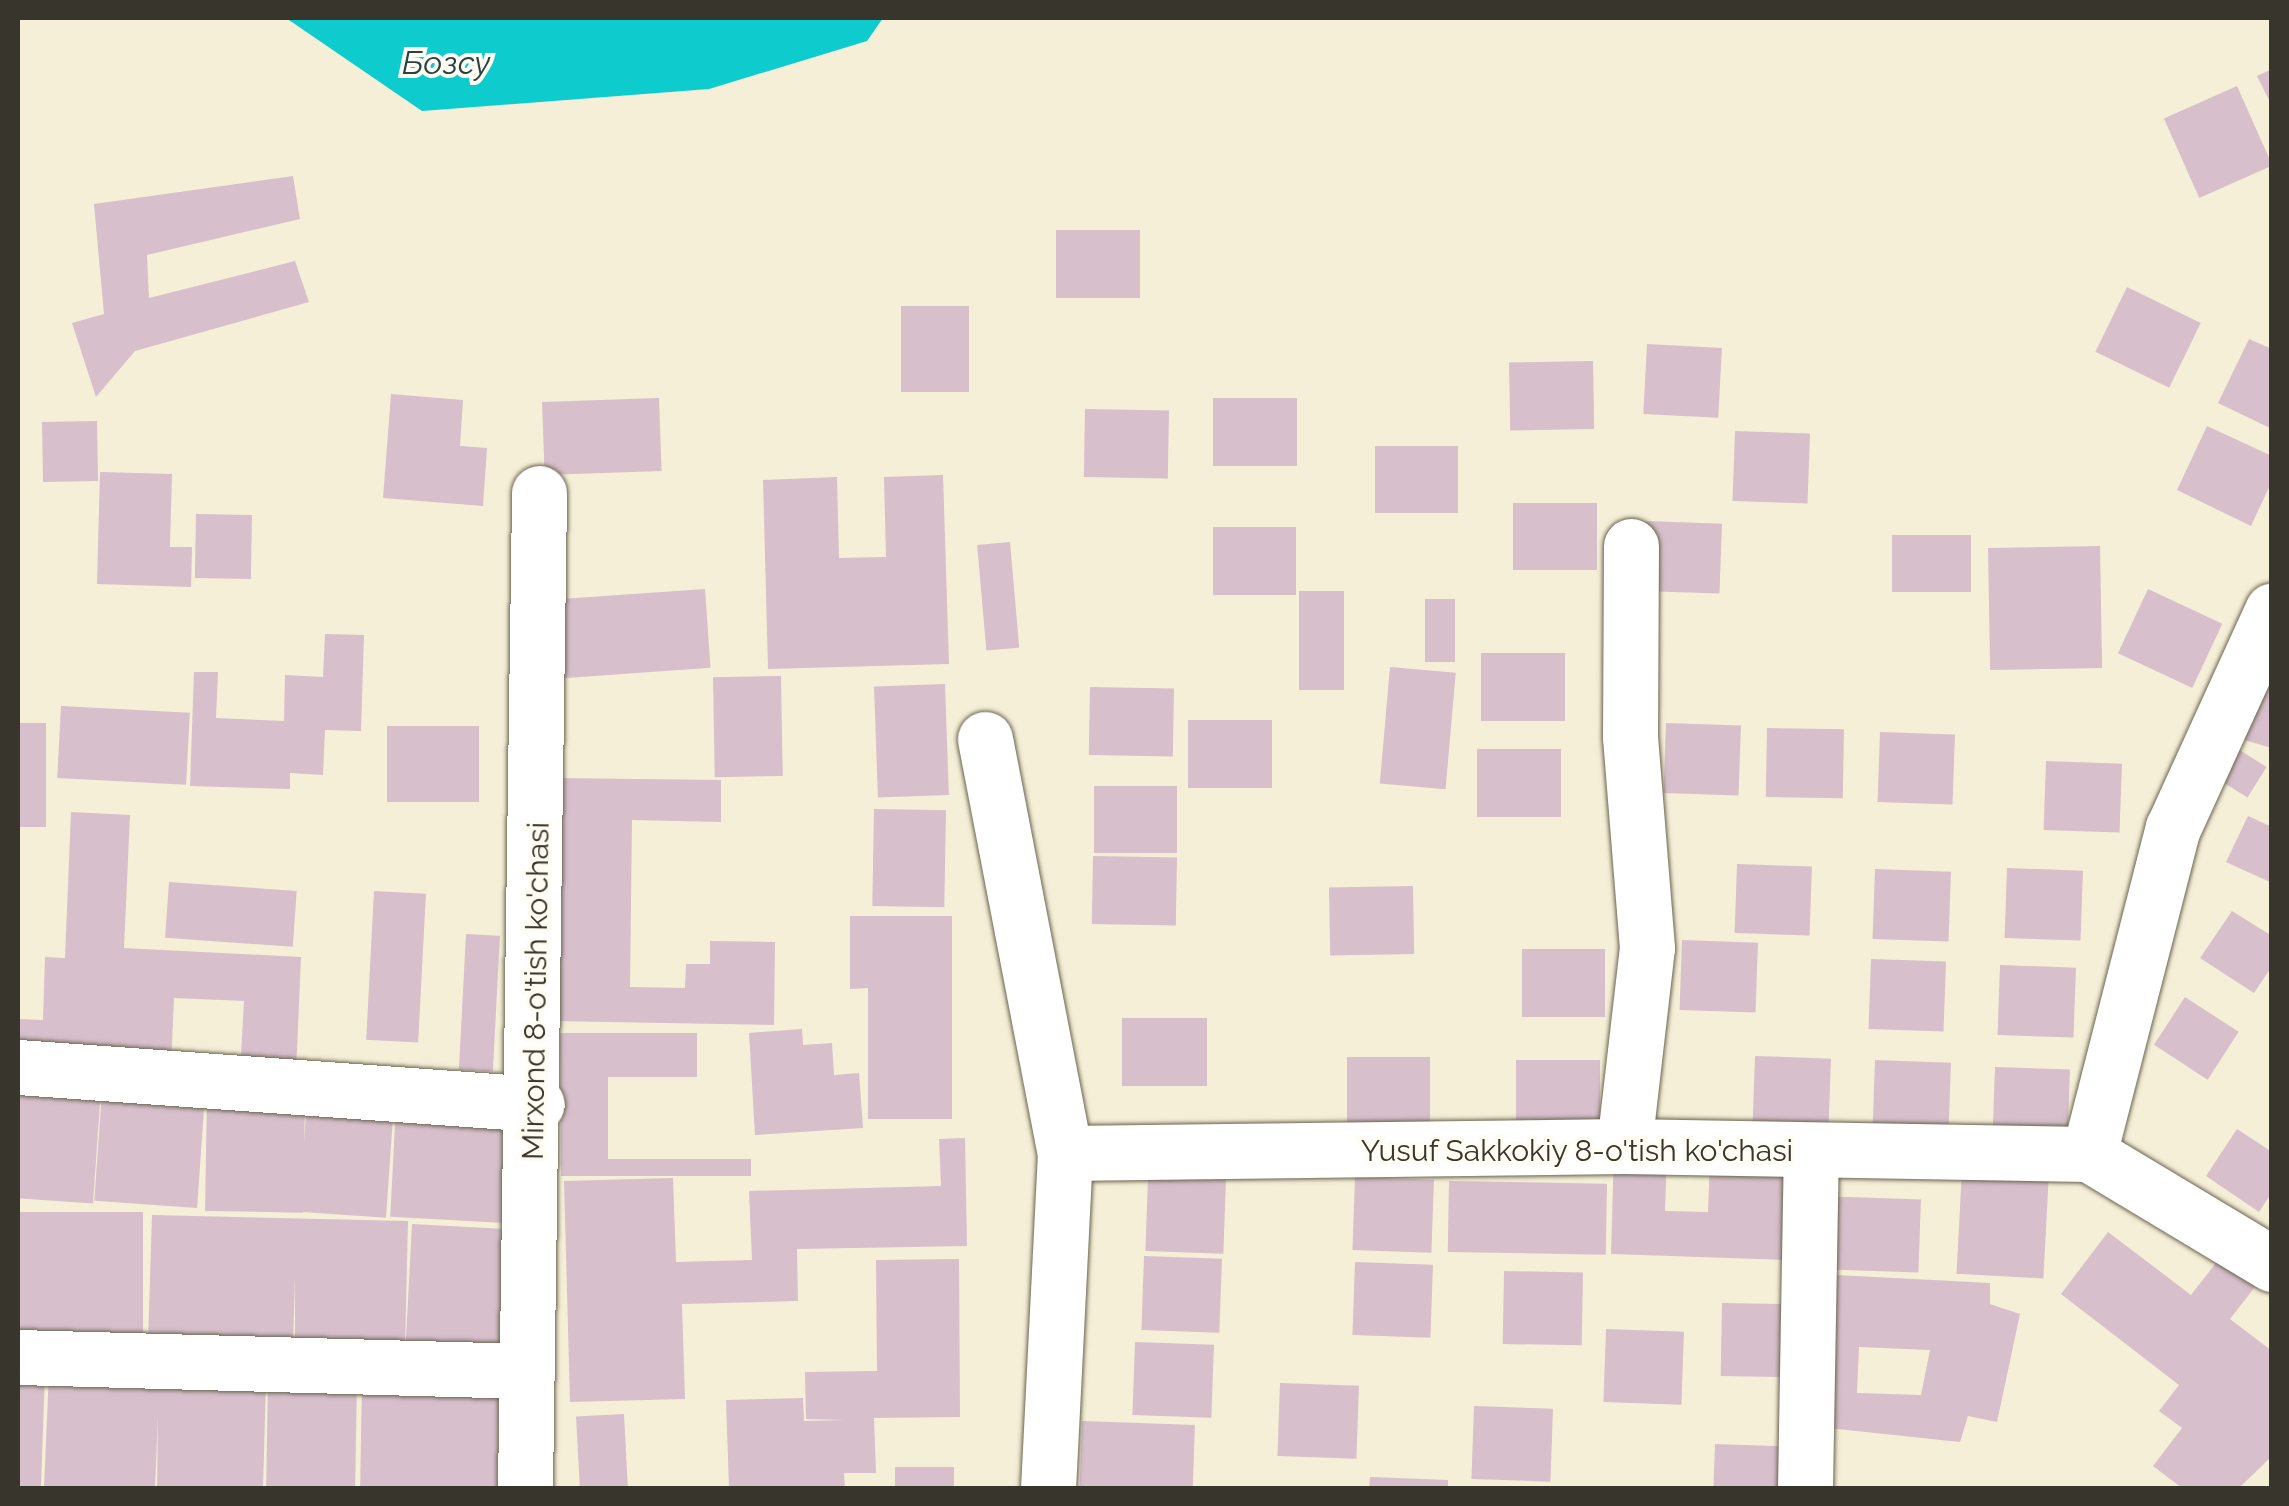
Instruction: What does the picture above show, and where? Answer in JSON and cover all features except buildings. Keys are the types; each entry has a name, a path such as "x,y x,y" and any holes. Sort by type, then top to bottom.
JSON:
{"street":[{"name":"Mirxond 8-o'tish ko'chasi","path":"525,1488 537,1104 539,493"},
{"path":"1624,1146 1647,948 1630,737 1631,546"},
{"path":"2272,610 2173,828 2089,1154 2272,1264"},
{"path":"985,740 1065,1153 1048,1488"},
{"path":"18,1068 537,1104"},
{"name":"Yusuf Sakkokiy 8-o'tish ko'chasi","path":"1065,1153 1624,1146 2089,1154"},
{"path":"1805,1488 1811,1152"},
{"path":"18,1357 527,1371"}],"water":[{"name":"Бозсу","path":"286,18 883,18 867,41 709,89 422,111"}]}
